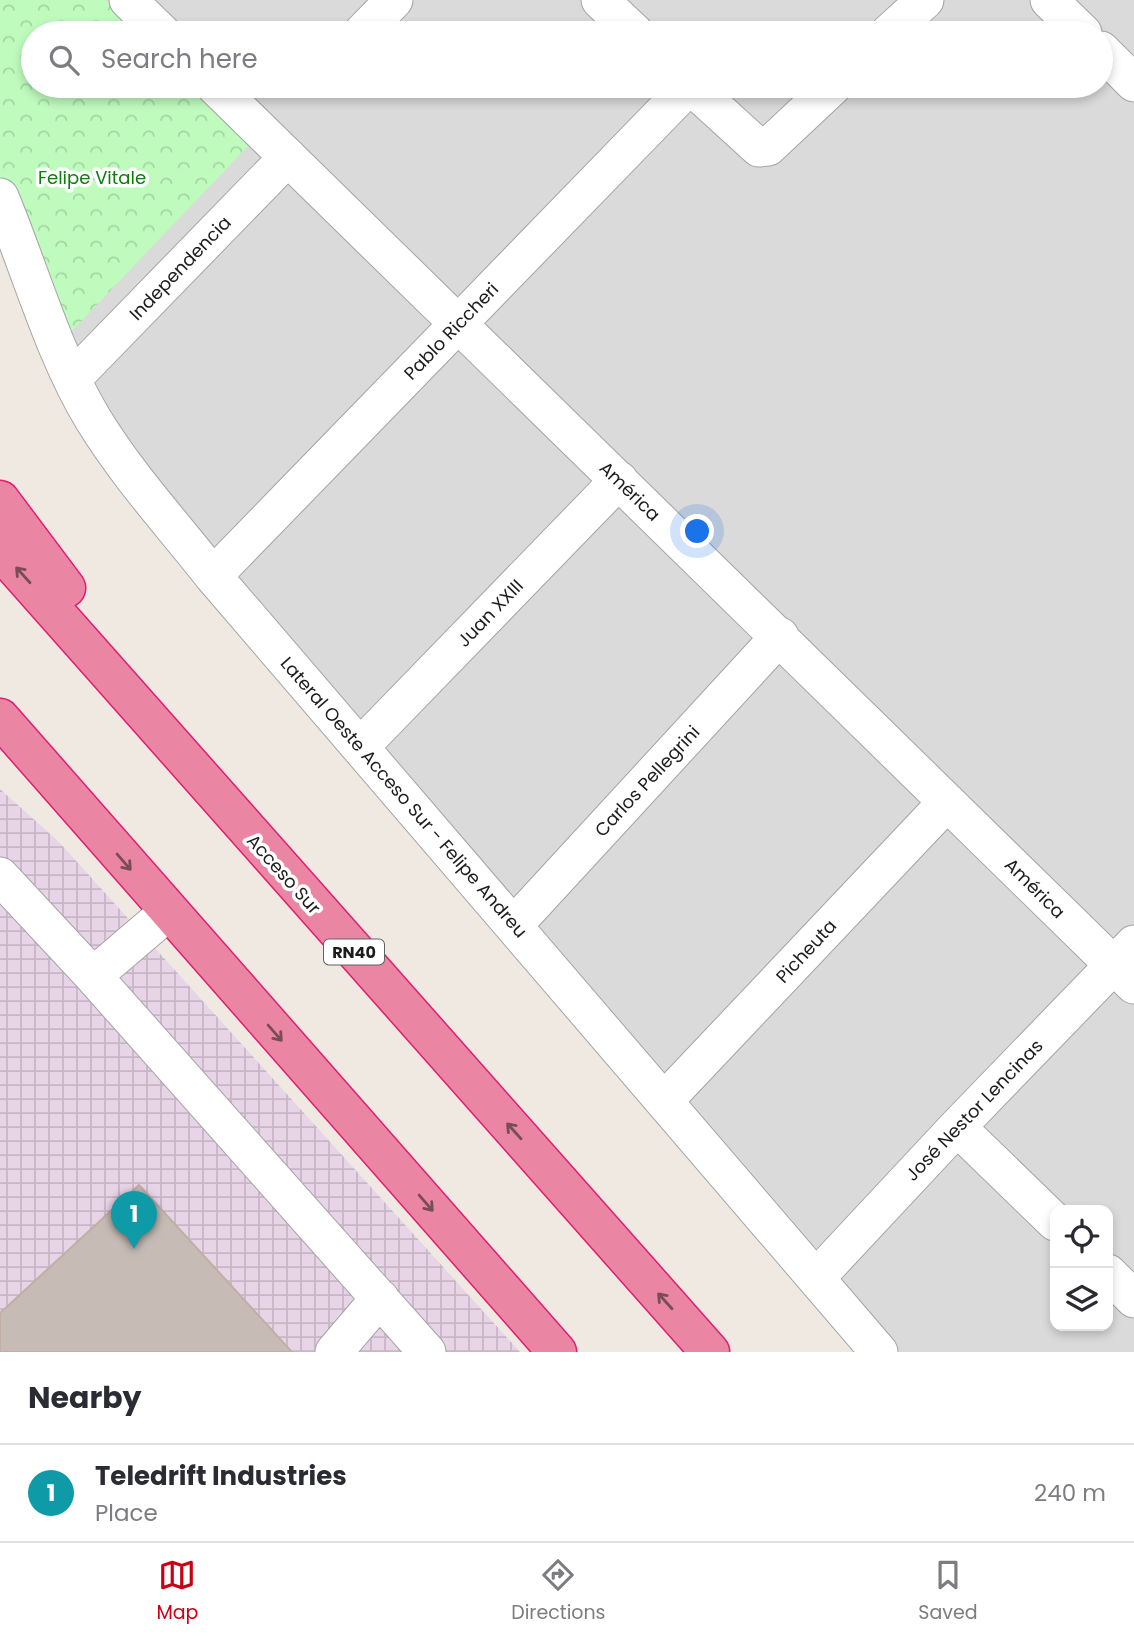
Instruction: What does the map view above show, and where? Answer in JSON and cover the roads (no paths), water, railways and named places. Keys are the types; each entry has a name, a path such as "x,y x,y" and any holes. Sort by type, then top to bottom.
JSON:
{"highway":[{"path":"0,500 258,845"},
{"name":"Acceso Sur","path":"0,550 258,845 710,1352"},
{"path":"0,718 557,1352"},
{"path":"0,752 94,828"}],"street":[{"path":"128,0 150,21"},
{"path":"374,21 394,0"},
{"path":"600,0 622,21"},
{"path":"902,21 925,0"},
{"path":"1049,0 1071,21"},
{"path":"1113,62 1134,83"},
{"name":"América","path":"227,98 947,802 1127,965"},
{"name":"Pablo Riccheri","path":"213,576 678,98"},
{"path":"703,98 759,148 768,147 820,98"},
{"name":"Independencia","path":"72,379 288,157"},
{"name":"Lateral Oeste Acceso Sur - Felipe Andreu","path":"0,197 72,379 93,419 126,466 213,576 879,1352"},
{"name":"Juan XXIII","path":"361,746 619,480"},
{"name":"Carlos Pellegrini","path":"514,925 780,636"},
{"name":"Picheuta","path":"664,1101 947,802"},
{"path":"0,876 93,976 427,1352"},
{"path":"93,976 168,912"},
{"name":"José Nestor Lencinas","path":"816,1278 957,1127 1127,965"},
{"path":"957,1127 1050,1217"},
{"path":"1113,1278 1134,1299"},
{"path":"334,1352 380,1298"}],"place":[{"name":"Teledrift Industries","path":"134,1249"}],"park label":[{"name":"Felipe Vitale","path":"92,177"}]}
